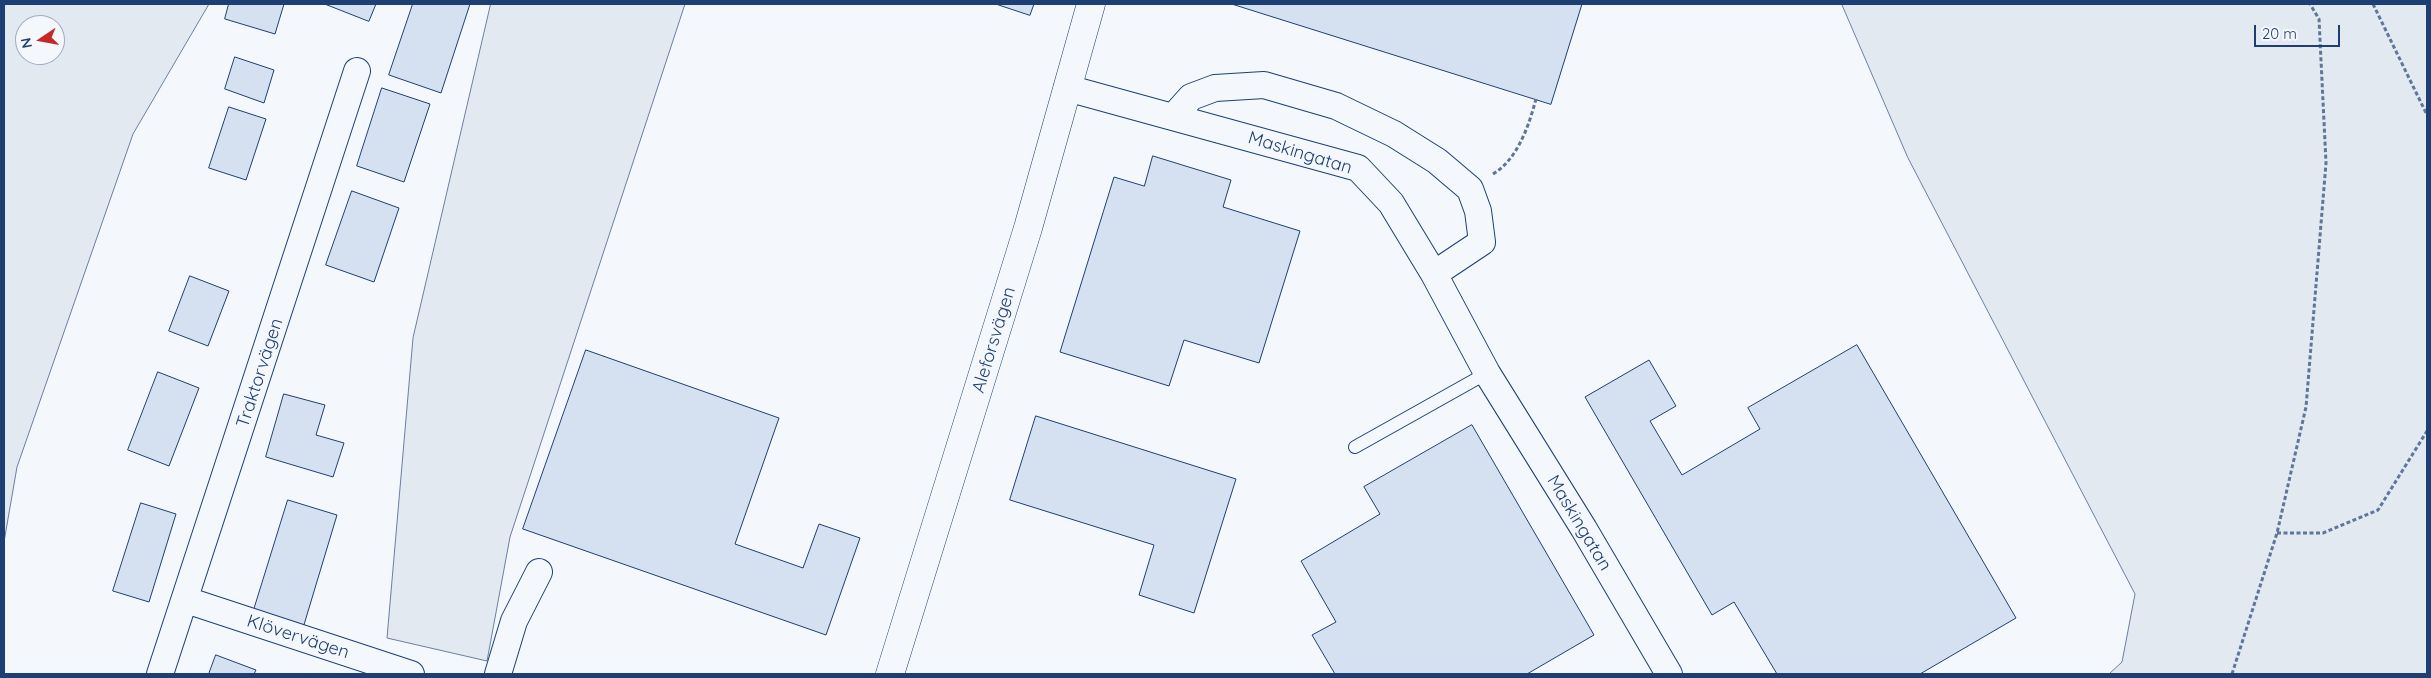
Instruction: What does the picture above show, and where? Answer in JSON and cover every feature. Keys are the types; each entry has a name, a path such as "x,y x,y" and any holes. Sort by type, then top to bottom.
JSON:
{"street":[{"name":"Aleforsvägen","path":"890,674 1028,228 1091,4"},
{"name":"Traktorvägen","path":"160,674 186,600 357,71"},
{"path":"1174,116 1191,97 1216,88 1264,84 1336,106 1394,134 1437,161 1470,189 1478,211 1482,242 1434,274"},
{"name":"Maskingatan","path":"1067,88 1358,168 1391,202 1434,274 1487,373 1584,529 1669,674"},
{"path":"498,674 514,621 539,572"},
{"name":"Klövervägen","path":"186,600 411,674"}],"lane":[{"path":"1355,447 1487,373"}],"path":[{"path":"2232,674 2277,533 2306,407 2326,163 2319,19 2310,4"},
{"path":"2373,4 2427,115"},
{"path":"1470,189 1498,172 1517,148 1528,126 1536,99"},
{"path":"2277,533 2323,533 2378,510 2427,431"}],"shaded area":[{"path":"4,4 209,4 133,134 17,467 4,542"},
{"path":"491,4 685,4 510,537 487,661 387,638 413,338"},
{"path":"1842,4 2427,4 2427,674 2109,674 2122,662 2135,594 1908,158"}],"building":[{"path":"229,4 284,4 275,34 225,19"},
{"path":"325,4 376,4 369,21"},
{"path":"413,4 470,4 441,93 389,75"},
{"path":"996,4 1034,4 1030,15"},
{"path":"1232,4 1582,4 1551,104"},
{"path":"235,57 274,70 264,103 225,89"},
{"path":"382,88 430,104 404,182 357,166"},
{"path":"229,107 266,119 246,180 209,168"},
{"path":"1153,156 1231,180 1223,207 1300,231 1259,363 1184,340 1169,386 1060,352 1114,177 1144,186"},
{"path":"352,191 399,208 374,282 326,265"},
{"path":"190,276 229,291 208,346 169,331"},
{"path":"1857,345 2016,618 1920,674 1777,674 1734,602 1712,615 1585,397 1649,360 1676,406 1650,421 1682,475 1760,429 1748,408"},
{"path":"586,350 779,418 735,544 803,568 819,524 860,538 826,635 523,529"},
{"path":"158,372 199,388 169,466 128,450"},
{"path":"284,394 325,405 316,435 344,443 333,477 266,457"},
{"path":"1036,416 1236,479 1194,613 1139,595 1154,545 1010,500"},
{"path":"1472,425 1594,635 1527,674 1335,674 1312,635 1336,622 1301,561 1380,514 1364,487"},
{"path":"288,500 337,515 303,628 253,613"},
{"path":"141,503 176,514 149,602 113,591"},
{"path":"216,655 256,670 254,674 209,674"}]}
